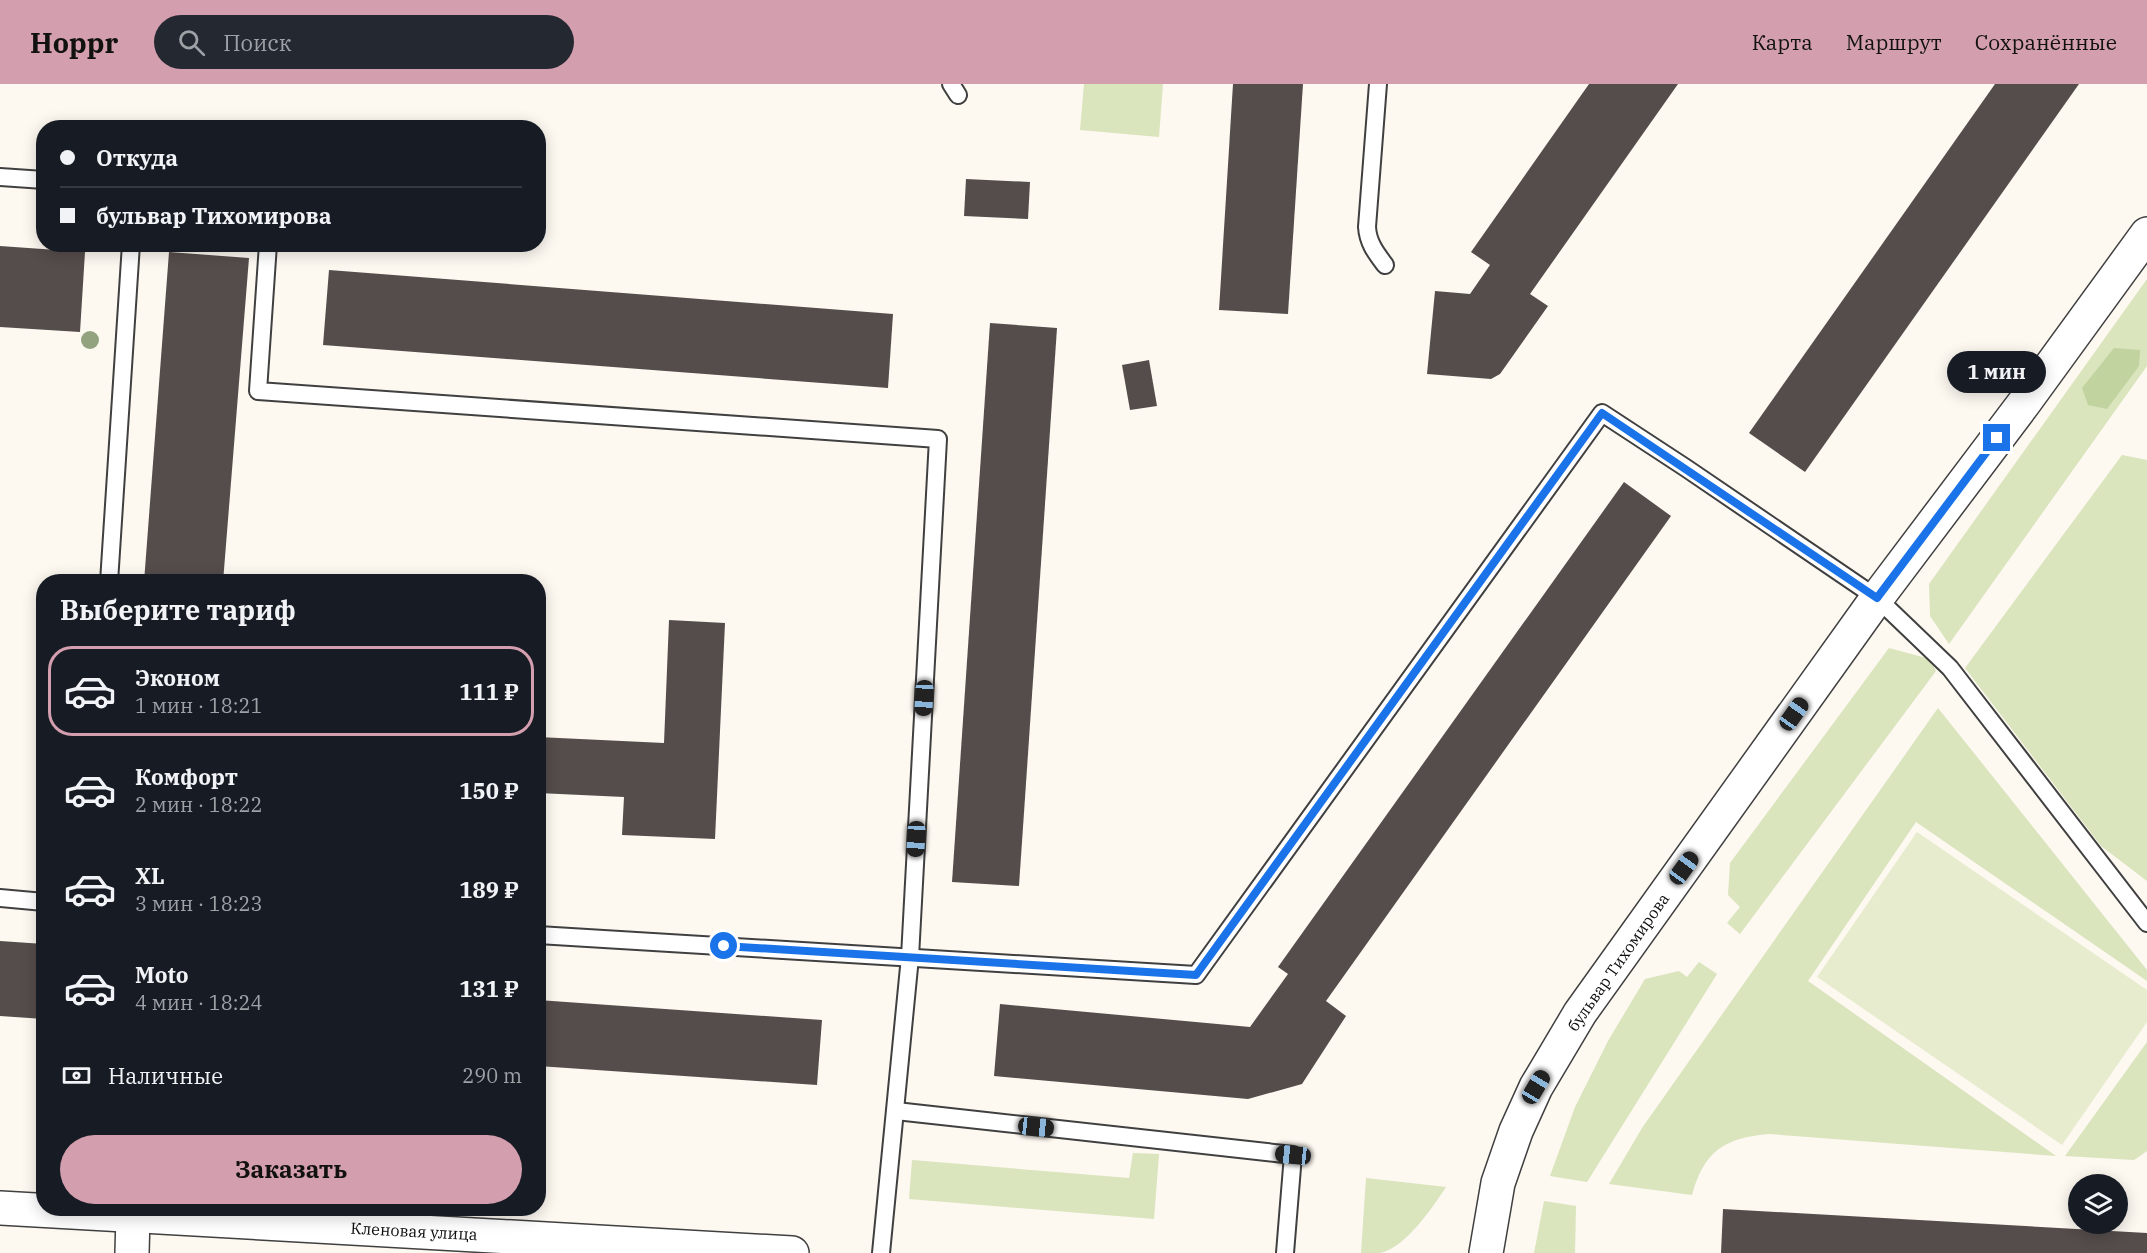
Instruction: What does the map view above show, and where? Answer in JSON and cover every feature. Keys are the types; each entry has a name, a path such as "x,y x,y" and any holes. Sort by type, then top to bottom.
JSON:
{"street":[{"name":"бульвар Тихомирова","path":"1486,1253 1498,1184 1516,1131 1536,1087 1581,1013 1877,598 2024,403 2147,234"},
{"name":"Кленовая улица","path":"0,1208 36,1209"},
{"path":"132,1253 149,1216"},
{"name":"Кленовая улица","path":"183,1216 792,1253"}],"lane":[{"path":"1378,84 1367,227 1368,238 1373,249 1385,265"},
{"path":"0,177 36,179"},
{"path":"110,574 130,252"},
{"path":"267,252 258,391 938,439 910,957 881,1253"},
{"path":"546,935 1196,975 1602,413 1877,598 1950,668 2147,923"},
{"path":"0,898 36,901"},
{"path":"896,1111 1293,1155 1285,1253"}],"green space":[{"path":"1084,84 1163,84 1159,137 1080,130"},
{"path":"2147,279 2147,366 1949,644 1930,616 1929,584"},
{"path":"2114,348 2140,350 2139,366 2107,409 2088,405 2082,388"},
{"path":"2122,455 2147,460 2147,881 2101,846 1965,668"},
{"path":"1889,648 1930,659 1936,671 1740,934 1727,923 1740,907 1728,895 1730,863"},
{"path":"1938,708 2147,970 2147,981 1916,822 1808,981 2056,1156 1769,1134 1740,1139 1718,1150 1703,1167 1692,1195 1609,1184 1642,1128"},
{"path":"1917,832 2147,990 2147,1022 2062,1145 1817,977"},
{"path":"1699,962 1717,974 1587,1182 1550,1176 1575,1107 1608,1041 1645,979 1679,971 1687,977"},
{"path":"2147,1042 2147,1151 2134,1160 2065,1156"},
{"path":"1133,1153 1159,1154 1154,1219 909,1199 912,1160 1129,1178"},
{"path":"1366,1178 1446,1187 1418,1226 1399,1243 1380,1253 1361,1253"},
{"path":"1544,1201 1576,1206 1575,1253 1534,1253"}],"building":[{"path":"1233,84 1303,84 1288,314 1219,310"},
{"path":"1589,84 1678,84 1530,294 1548,306 1500,374 1491,379 1427,374 1435,291 1470,294 1490,265 1471,252"},
{"path":"1995,84 2079,84 1805,472 1749,433"},
{"path":"966,179 1030,182 1028,219 964,216"},
{"path":"0,246 36,249 36,252 85,252 80,332 0,327"},
{"path":"169,252 249,258 224,574 145,574"},
{"path":"329,270 893,314 888,388 323,345"},
{"path":"990,323 1057,328 1019,886 952,882"},
{"path":"1149,360 1157,406 1130,410 1122,365"},
{"path":"1624,482 1671,516 1326,1001 1346,1016 1302,1084 1248,1099 994,1076 1000,1004 1250,1027 1288,974 1278,967"},
{"path":"669,620 725,623 715,839 622,835 624,797 546,793 546,737 664,743"},
{"path":"0,941 36,943 36,1018 0,1016"},
{"path":"546,1001 822,1020 817,1085 546,1067"},
{"path":"1723,1209 2068,1229 2068,1234 2147,1233 2147,1253 1721,1253"}],"route":[{"path":"724,946 1196,975 1602,413 1877,598 1997,438"}]}
